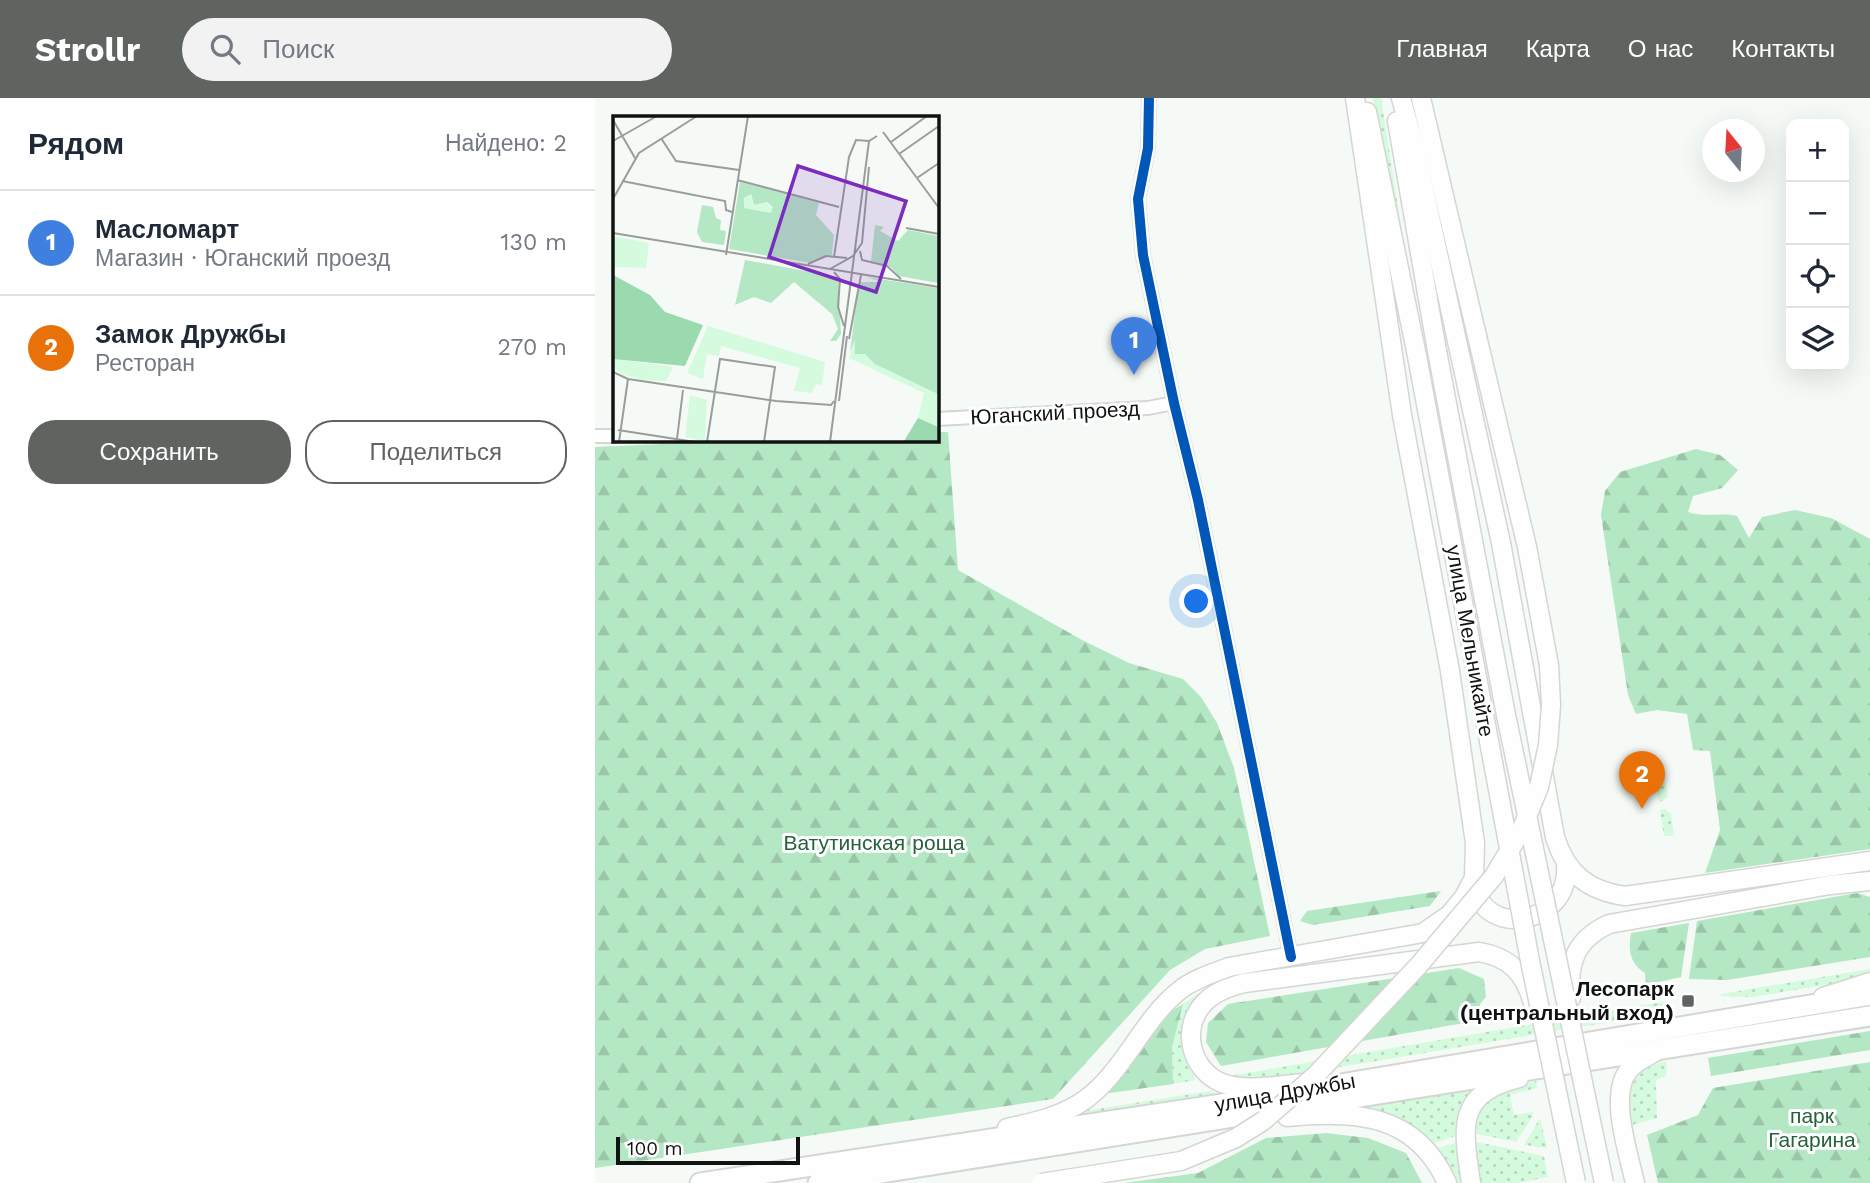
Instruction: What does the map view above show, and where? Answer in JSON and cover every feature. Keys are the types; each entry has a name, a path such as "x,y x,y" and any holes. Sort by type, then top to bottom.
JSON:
{"main road":[{"path":"1355,98 1400,401 1430,552 1472,809 1477,897 1483,907 1500,916 1527,918 1545,910 1560,898 1566,888 1566,865 1555,837 1501,543 1401,98"},
{"name":"улица Мельникайте","path":"1364,98 1417,356 1544,1029 1576,1183"},
{"name":"улица Мельникайте","path":"1393,98 1437,352 1506,715 1604,1183"},
{"path":"1041,1183 1181,1161 1236,1138 1263,1121 1316,1076 1419,965 1494,876 1521,831 1539,788 1548,745 1551,705 1549,665 1527,547 1421,98"},
{"path":"1566,865 1590,887 1625,896 1870,861"},
{"path":"945,1146 978,1133 1028,1124 1070,1109 1106,1081 1160,1010 1181,989 1229,967 1423,933 1449,915 1464,897 1474,878"},
{"path":"1570,1023 1569,977 1573,954 1592,932 1609,924 1839,883 1870,881"},
{"path":"1353,1081 1235,1086 1224,1084 1205,1072 1193,1052 1192,1025 1204,1003 1214,995 1244,984 1459,954 1496,955 1507,960 1528,986 1534,1010 1544,1029"},
{"path":"1793,1007 1870,982"},
{"name":"улица Дружбы","path":"700,1183 1222,1104 1870,995"},
{"name":"улица Дружбы","path":"818,1183 1870,1016"},
{"path":"1635,1183 1620,1104 1621,1088 1628,1070 1659,1049"},
{"path":"1471,1183 1464,1137 1471,1106 1485,1090 1561,1064"},
{"path":"1224,1118 1359,1114 1394,1126 1415,1139 1440,1167 1447,1183"}],"street":[{"path":"1149,98 1147,148 1138,199 1143,255 1174,403 1201,512 1291,957"},
{"name":"Юганский проезд","path":"938,419 1148,408 1174,403"},
{"path":"595,436 613,436"}],"green space":[{"path":"1373,98 1381,98 1411,289"},
{"name":"Ватутинская роща","path":"938,432 948,432 958,570 1082,640 1129,663 1183,679 1201,697 1217,723 1234,768 1270,936 1205,949 1170,970 1053,1099 595,1168 595,447 732,441 938,441"},
{"path":"1696,449 1720,455 1738,470 1722,488 1693,496 1688,512 1737,516 1749,538 1762,517 1795,510 1831,518 1870,539 1870,849 1705,873 1720,830 1710,751 1693,750 1687,714 1657,710 1636,714 1628,695 1601,515 1605,491 1620,472"},
{"path":"1664,775 1668,797 1659,803 1655,777"},
{"path":"1665,809 1671,814 1674,835 1664,836 1660,810"},
{"path":"1441,891 1430,906 1313,925 1300,921 1307,911"},
{"path":"1857,893 1870,897 1870,957 1727,980 1689,979 1697,921"},
{"path":"1689,923 1681,977 1646,985 1645,973 1631,956 1631,933"},
{"path":"1459,968 1484,979 1486,997 1480,1004 1481,1020 1221,1066 1206,1042 1208,1023 1228,1004"},
{"path":"1870,969 1868,978 1752,997 1721,996 1721,994"},
{"path":"1199,993 1188,1015 1183,1036 1185,1058 1196,1080 1173,1084 1172,1047 1183,1004"},
{"path":"1663,1002 1664,1006 1634,1018 1256,1081 1223,1077"},
{"path":"1183,1004 1172,1047 1173,1084 1103,1094 1165,1015"},
{"path":"1870,1031 1870,1050 1711,1076 1708,1058"},
{"path":"1661,1062 1667,1062 1666,1076 1656,1080 1657,1118 1632,1125 1629,1104 1632,1086 1642,1072"},
{"name":"парк Гагарина","path":"1870,1062 1870,1183 1658,1183 1647,1135 1698,1115 1713,1088"},
{"path":"1536,1081 1537,1088 1510,1095 1514,1115 1533,1112 1516,1142 1473,1133 1481,1110 1494,1096"},
{"path":"1480,1085 1462,1108 1455,1136 1432,1144 1397,1119 1356,1107"},
{"path":"1210,1091 1218,1094 1075,1116 1084,1111"},
{"path":"1540,1118 1547,1148 1524,1145"},
{"path":"1326,1133 1368,1138 1406,1153 1422,1183 1124,1183 1198,1173 1266,1138"},
{"path":"1472,1141 1544,1156 1548,1177 1518,1183 1480,1183"},
{"path":"1455,1143 1462,1183 1455,1183 1435,1149"}],"cycle path":[{"path":"1149,98 1148,148 1138,199 1143,255 1174,403 1198,500 1291,957"}],"place":[{"name":"Масломарт","path":"1134,375"},
{"name":"Замок Дружбы","path":"1642,809"},
{"name":"Лесопарк (центральный вход)","path":"1688,1001"}]}
